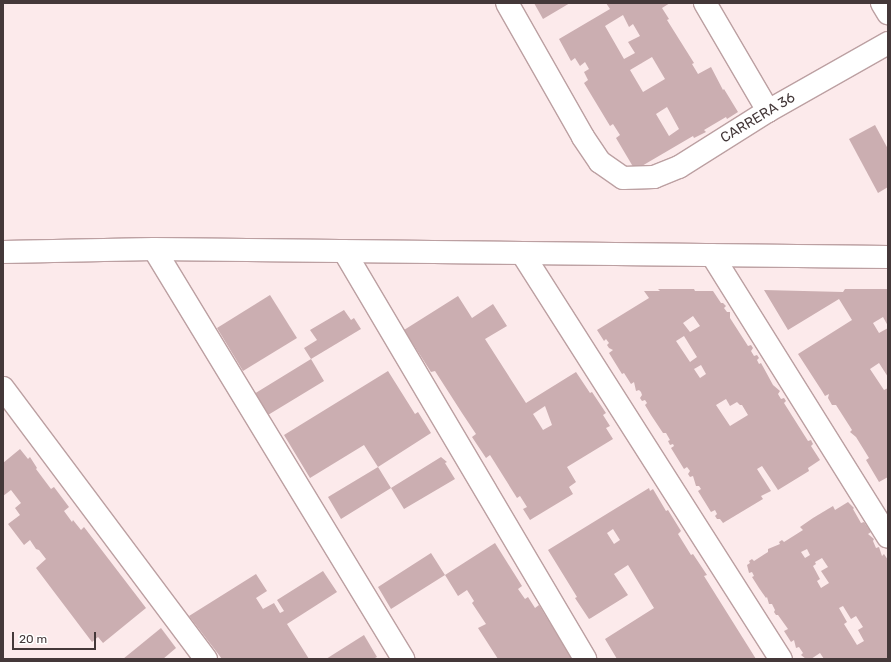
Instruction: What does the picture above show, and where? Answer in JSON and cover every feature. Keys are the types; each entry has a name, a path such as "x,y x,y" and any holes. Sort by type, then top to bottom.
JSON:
{"street":[{"name":"CARRERA 36","path":"507,3 583,137 600,162 623,178 654,177 680,167 768,110 888,43"},
{"path":"705,3 768,110"},
{"path":"882,3 888,13"},
{"path":"154,249 403,659"},
{"path":"3,252 154,249 888,257"},
{"path":"344,251 585,659"},
{"path":"522,253 782,659"},
{"path":"712,255 888,537"},
{"path":"3,388 206,659"}],"building":[{"path":"534,3 570,3 543,19"},
{"path":"606,3 670,3 662,8 669,19 667,20 694,63 692,64 698,74 711,67 723,90 724,89 738,112 704,130 706,132 694,138 693,136 635,170 616,138 620,135 613,124 610,126 584,83 588,80 584,72 589,69 585,62 580,66 575,58 571,61 559,39 610,9","holes":["623,15 629,27 633,24 640,36 628,42 635,53 624,59 605,26","652,57 665,79 643,92 630,70","667,107 679,129 669,136 656,114"]},
{"path":"875,125 888,149 888,187 878,193 849,139"},
{"path":"658,289 694,289 695,291 713,291 721,303 726,306 724,308 727,312 730,312 730,318 748,346 751,345 753,348 751,351 754,356 757,355 759,358 757,360 759,364 761,363 773,385 780,391 778,394 781,399 784,398 786,401 784,403 808,441 811,440 813,444 811,446 820,460 808,468 809,471 778,490 762,466 757,469 771,491 761,496 763,499 723,523 715,516 717,514 715,510 711,512 698,491 701,489 699,486 696,486 693,476 690,477 688,474 690,471 687,467 684,469 671,448 674,446 673,444 670,445 668,441 670,440 666,433 663,433 645,405 647,403 645,400 642,401 640,398 642,395 641,392 639,390 636,391 634,382 631,384 624,373 622,374 609,353 613,350 609,348 607,345 609,343 606,339 604,341 597,330 649,298 644,291 660,291","holes":["693,316 700,326 690,332 683,323","684,336 697,357 690,362 676,341","701,365 706,374 700,378 694,369","726,399 730,406 737,402 742,405 748,415 730,426 716,405"]},
{"path":"845,289 888,289 888,326 883,317 873,323 879,333 888,328 888,377 879,363 870,369 884,390 888,388 888,477 879,482 866,460 869,458 856,437 850,432 852,430 836,405 832,405 828,398 829,394 825,396 798,354 852,320 839,299 788,330 764,290 843,292"},
{"path":"270,295 297,338 243,371 217,328"},
{"path":"458,296 472,318 493,304 507,326 485,339 526,403 576,372 606,413 603,415 610,426 606,428 613,439 567,467 576,482 569,487 573,494 530,520 523,509 527,507 520,496 517,498 490,455 486,458 472,437 476,434 435,371 431,372 404,330","holes":["545,406 552,425 543,430 533,414"]},
{"path":"344,310 351,320 354,318 361,329 311,359 304,348 317,340 310,330"},
{"path":"311,359 324,381 268,415 254,394"},
{"path":"388,371 415,414 418,412 431,433 378,467 364,445 310,478 284,435"},
{"path":"20,449 28,459 30,457 37,468 36,469 51,489 54,487 69,507 64,511 72,522 73,520 81,530 84,527 146,608 103,643 98,637 92,642 36,568 46,559 39,550 36,549 30,540 24,545 8,524 20,515 15,508 21,503 11,490 3,496 3,463"},
{"path":"441,457 447,462 445,463 455,479 404,509 391,488"},
{"path":"378,467 391,488 341,519 328,497"},
{"path":"649,488 650,491 653,489 666,511 668,510 681,531 678,534 691,555 693,554 707,575 704,576 756,659 617,659 605,639 654,608 628,565 614,574 628,595 589,619 575,598 577,597 548,550","holes":["613,529 620,540 614,544 607,533"]},
{"path":"848,502 854,508 853,509 861,523 864,522 871,532 868,534 874,539 873,541 876,548 879,547 882,556 884,554 888,560 888,659 824,659 820,653 811,659 806,659 801,655 803,653 799,647 796,648 794,640 791,642 784,631 788,629 774,612 775,610 772,604 769,604 767,597 766,598 752,577 754,576 752,572 749,573 747,565 750,563 749,561 752,559 754,561 768,552 768,549 780,544 779,542 782,540 784,542 803,530 800,527 833,506 835,510","holes":["807,549 810,555 805,558 801,552","822,558 828,567 821,571 829,583 821,588 817,581 820,579 813,566 816,564 815,562","843,606 851,619 856,616 863,627 858,630 864,641 857,645 844,624 847,622 839,608"]},
{"path":"495,543 522,586 518,589 525,599 528,597 535,608 539,605 572,659 498,659 478,628 486,624 472,603 474,601 467,590 458,596 445,575"},
{"path":"431,553 445,575 391,609 378,587"},
{"path":"323,571 337,592 287,624 309,659 222,659 189,616 256,574 267,591 256,598 263,609 274,603 280,613 284,611 277,600"},
{"path":"161,628 176,648 163,659 123,659"},
{"path":"364,635 377,657 373,659 326,659"}]}
